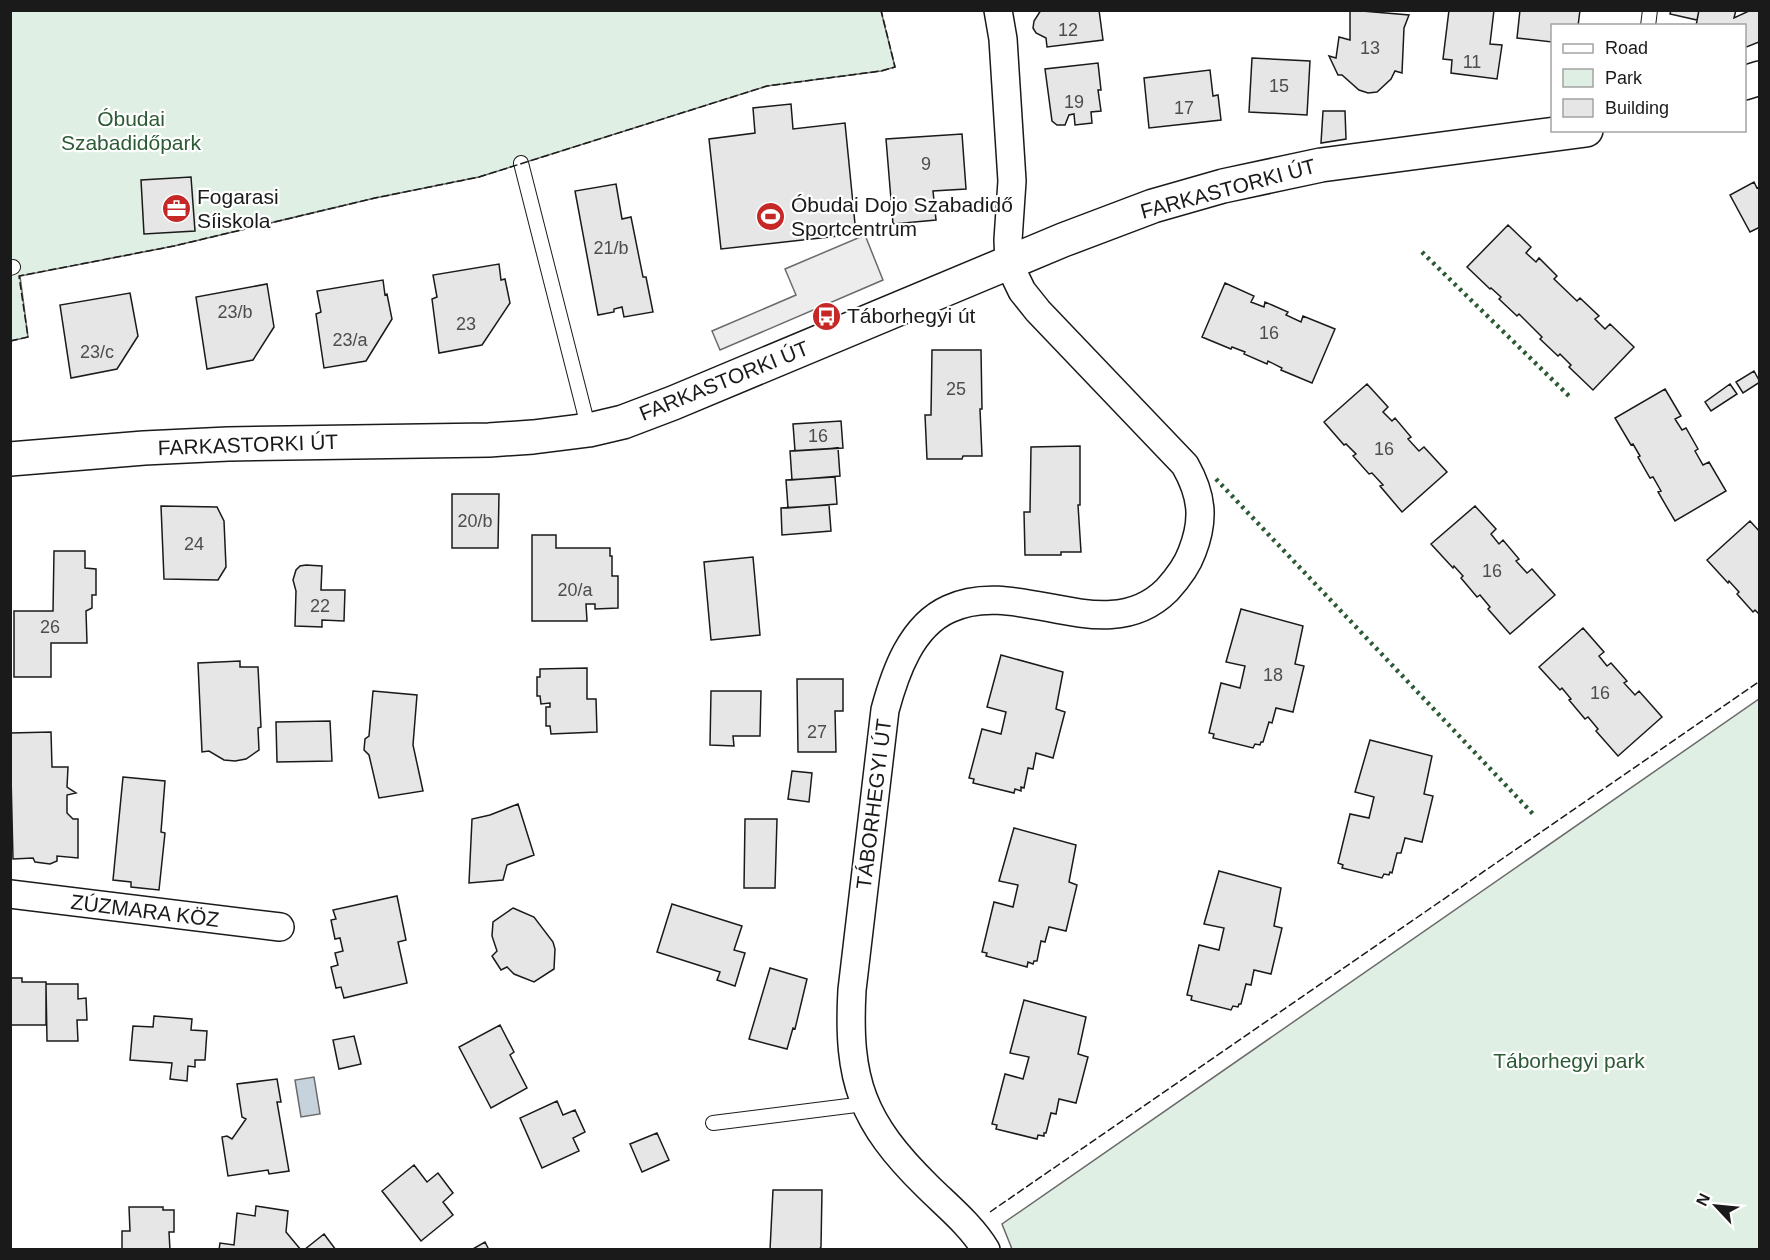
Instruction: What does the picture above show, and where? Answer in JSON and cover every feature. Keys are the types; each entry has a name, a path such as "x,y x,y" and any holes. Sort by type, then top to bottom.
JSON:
{"street":[{"name":"TÁBORHEGYI ÚT","path":"986,1250 969,1227 904,1163 881,1134 864,1104 852,1052 850,1023 852,990 885,710 894,677 907,652 931,620 948,609 974,602 1005,600 1090,614 1113,615 1134,611 1156,600 1174,583 1189,560 1198,538 1200,520 1200,498 1185,465 1038,311 1022,291 1009,264 1008,240 1012,181 998,10"},
{"name":"FARKASTORKI ÚT","path":"10,459 144,448 216,445 489,440 588,430 623,422 673,403 1063,240 1154,206 1223,186 1322,165 1571,132"},
{"name":"ZÚZMARA KÖZ","path":"10,894 280,927"}],"lane":[{"path":"521,163 588,430"},
{"path":"713,1124 864,1104"}],"green space":[{"name":"Óbudai Szabadidőpark","path":"10,11 881,11 895,67 881,71 767,86 479,177 375,198 174,246 20,276 28,337 11,341"},
{"name":"Táborhegyi park","path":"1759,699 1759,1249 1012,1249 1002,1224"}],"shaded area":[{"path":"865,235 883,280 720,350 712,331 796,295 785,269"},
{"path":"314,1077 320,1114 301,1117 295,1080"}],"building":[{"path":"1041,10 1099,10 1103,40 1047,47 1046,38 1036,33 1033,28 1034,21"},
{"path":"1350,10 1409,15 1404,28 1402,73 1395,71 1391,79 1377,92 1368,93 1359,90 1342,75 1338,75 1329,56 1336,58 1339,37 1350,40"},
{"path":"1449,10 1494,10 1490,44 1502,45 1497,79 1451,73 1452,60 1443,59"},
{"path":"1520,10 1580,10 1578,24 1551,24 1551,42 1517,38"},
{"path":"1671,10 1699,10 1697,20 1670,14"},
{"path":"1699,10 1736,10 1734,18 1751,10 1760,10 1759,42 1746,47 1746,24 1696,24"},
{"path":"1252,58 1310,61 1307,115 1249,112"},
{"path":"1098,63 1101,111 1091,112 1092,123 1075,125 1074,114 1069,115 1065,125 1057,125 1052,121 1045,69"},
{"path":"1210,70 1213,96 1218,95 1221,120 1149,128 1144,78"},
{"path":"791,104 793,129 845,123 856,234 721,249 709,139 755,133 753,108"},
{"path":"1323,111 1345,111 1346,139 1321,143"},
{"path":"962,134 966,189 933,191 936,220 893,224 886,139"},
{"path":"191,177 195,231 144,234 141,180"},
{"path":"1754,182 1757,188 1760,187 1760,227 1750,232 1730,195"},
{"path":"616,184 622,219 631,217 643,277 646,277 653,312 624,317 622,307 614,309 614,312 598,315 575,191"},
{"path":"1508,225 1531,247 1526,253 1536,262 1539,258 1557,276 1554,279 1577,301 1580,298 1599,316 1595,319 1605,329 1610,324 1634,347 1593,390 1569,367 1571,365 1560,354 1558,356 1519,314 1517,316 1499,299 1501,297 1467,267"},
{"path":"499,264 501,280 505,279 510,303 482,345 439,353 432,299 437,297 433,275"},
{"path":"383,280 392,319 366,361 324,368 316,314 321,312 317,291"},
{"path":"1225,283 1254,296 1251,302 1264,307 1265,302 1288,312 1286,315 1301,322 1303,316 1335,329 1312,383 1281,370 1282,368 1268,361 1267,364 1244,354 1245,352 1202,337"},
{"path":"267,284 274,327 253,360 207,369 196,297"},
{"path":"130,293 138,336 117,369 71,378 60,305"},
{"path":"932,350 981,350 982,456 963,456 962,459 927,459 925,415 931,415"},
{"path":"1754,371 1760,382 1743,393 1736,382"},
{"path":"1367,384 1388,407 1383,412 1392,421 1395,418 1411,437 1408,439 1419,451 1424,447 1447,472 1402,512 1380,486 1383,485 1372,473 1369,474 1353,456 1356,454 1346,444 1344,445 1324,422"},
{"path":"1730,384 1737,394 1711,411 1705,402"},
{"path":"1665,389 1681,416 1675,419 1682,430 1686,428 1698,449 1695,451 1703,465 1709,462 1726,491 1675,521 1658,492 1661,491 1653,477 1650,478 1633,444 1631,445 1615,418"},
{"path":"841,421 843,448 795,451 793,424"},
{"path":"1080,446 1080,505 1078,505 1081,552 1061,552 1061,555 1025,555 1024,512 1030,512 1031,447"},
{"path":"838,448 840,476 792,480 790,451"},
{"path":"835,477 837,504 788,508 786,480"},
{"path":"452,494 499,494 498,548 452,548"},
{"path":"829,505 831,531 782,535 781,508"},
{"path":"161,506 217,507 224,521 226,567 218,580 164,579"},
{"path":"1475,506 1496,529 1491,534 1499,544 1503,540 1519,559 1516,561 1527,573 1532,569 1555,595 1510,634 1488,609 1490,607 1480,595 1477,597 1461,578 1463,576 1431,544"},
{"path":"1750,521 1760,532 1760,615 1755,610 1753,612 1737,594 1739,592 1707,560"},
{"path":"532,535 556,535 556,548 610,548 612,576 618,576 618,608 595,609 595,604 586,604 587,621 532,621"},
{"path":"54,551 85,551 85,568 96,569 96,595 92,595 92,608 86,611 87,643 51,643 51,677 14,677 14,611 53,611"},
{"path":"753,557 760,635 711,640 704,562"},
{"path":"306,565 322,566 321,590 345,590 344,621 322,620 322,627 295,626 296,591 293,580 296,570"},
{"path":"1241,609 1303,626 1295,664 1304,666 1293,712 1276,708 1263,742 1260,745 1255,744 1253,748 1213,738 1214,734 1209,733 1221,683 1240,688 1245,666 1226,662"},
{"path":"1583,628 1604,652 1599,656 1607,666 1611,663 1627,681 1624,683 1635,695 1639,691 1662,717 1618,756 1596,731 1598,729 1588,717 1585,719 1562,688 1560,690 1539,667"},
{"path":"1001,655 1063,672 1056,709 1065,712 1053,758 1036,753 1033,769 1028,768 1024,788 1021,787 1021,791 1015,789 1014,793 973,783 974,779 969,778 982,729 1001,734 1006,712 987,707"},
{"path":"240,661 240,667 258,667 261,727 258,728 259,750 246,759 224,760 209,751 202,752 198,663"},
{"path":"587,668 587,699 596,699 597,732 551,734 550,726 546,726 546,707 550,707 550,703 541,704 540,696 537,696 537,677 540,677 540,669"},
{"path":"797,679 843,679 843,711 835,711 836,752 798,752"},
{"path":"373,691 417,695 413,745 423,791 379,798 369,755 364,750 365,739 369,736"},
{"path":"711,691 761,691 760,736 733,736 734,746 710,745"},
{"path":"330,721 332,761 277,762 276,722"},
{"path":"51,732 52,767 68,767 67,787 76,793 67,795 67,813 73,819 78,819 78,858 57,856 57,861 50,864 35,862 33,858 13,859 10,733"},
{"path":"1370,740 1432,756 1424,794 1433,796 1422,842 1405,838 1401,853 1397,853 1392,873 1384,874 1382,878 1342,868 1343,865 1338,863 1350,814 1369,818 1374,797 1355,792"},
{"path":"792,771 812,773 809,802 788,799"},
{"path":"123,777 165,781 161,832 165,833 159,890 131,887 131,882 113,880"},
{"path":"518,804 534,855 507,865 503,880 469,883 472,819"},
{"path":"745,819 777,819 775,888 744,888"},
{"path":"1014,828 1076,845 1069,882 1077,885 1066,931 1049,927 1045,942 1041,941 1037,961 1033,964 1028,962 1027,967 986,956 987,953 982,952 994,902 1013,907 1018,885 999,881"},
{"path":"1219,871 1281,888 1274,926 1282,928 1271,974 1254,970 1251,985 1246,984 1241,1004 1238,1007 1233,1006 1231,1010 1191,1000 1192,996 1187,995 1199,945 1219,950 1224,928 1204,924"},
{"path":"397,896 406,940 398,942 407,983 344,998 341,987 336,988 331,967 338,965 335,953 343,951 340,938 335,939 331,920 336,919 333,910"},
{"path":"672,904 742,926 734,950 745,953 735,986 717,980 720,972 657,952"},
{"path":"513,908 534,917 553,942 555,949 554,969 534,982 514,974 507,967 501,970 492,956 497,951 492,936 493,922"},
{"path":"770,968 807,979 795,1029 793,1028 787,1049 749,1039"},
{"path":"10,978 22,978 22,982 46,982 46,1025 10,1025"},
{"path":"46,984 78,984 78,999 86,998 87,1020 77,1020 78,1041 47,1041"},
{"path":"1024,1000 1086,1017 1078,1054 1088,1057 1076,1103 1059,1099 1056,1114 1051,1113 1046,1133 1044,1136 1038,1135 1037,1139 996,1129 997,1125 992,1124 1005,1074 1023,1079 1029,1057 1010,1053"},
{"path":"154,1016 192,1019 191,1030 207,1031 205,1060 195,1060 195,1067 188,1066 187,1081 170,1079 172,1063 130,1060 133,1026 153,1027"},
{"path":"500,1025 514,1052 510,1055 527,1088 491,1108 459,1047"},
{"path":"354,1036 361,1064 339,1069 333,1040"},
{"path":"277,1079 281,1102 277,1102 289,1171 269,1174 268,1170 228,1176 222,1137 227,1136 232,1139 246,1119 242,1117 237,1084"},
{"path":"557,1101 563,1115 575,1110 585,1132 573,1138 579,1151 542,1168 520,1118"},
{"path":"657,1133 669,1160 642,1172 630,1144"},
{"path":"414,1165 427,1182 438,1173 453,1193 443,1202 453,1215 421,1241 382,1191"},
{"path":"773,1190 822,1190 821,1247 819,1250 770,1250"},
{"path":"256,1206 288,1211 286,1232 301,1250 219,1250 220,1243 234,1245 237,1213 255,1216"},
{"path":"129,1207 163,1207 163,1210 174,1210 174,1232 169,1232 170,1250 122,1250 122,1231 130,1231"},
{"path":"324,1234 336,1250 304,1250"},
{"path":"485,1242 489,1250 471,1250"}],"hedge":[{"path":"1422,252 1569,396"},
{"path":"1216,479 1533,814"}],"fence":[{"path":"10,341 28,337 19,276 174,246 375,198 479,177 767,86 881,71 895,67 881,10"},
{"path":"990,1212 1760,681"}],"place":[{"name":"Fogarasi Síiskola","path":"176,209"},
{"name":"Óbudai Dojo Szabadidő Sportcentrum","path":"770,217"},
{"name":"Táborhegyi út","path":"826,316"}]}
